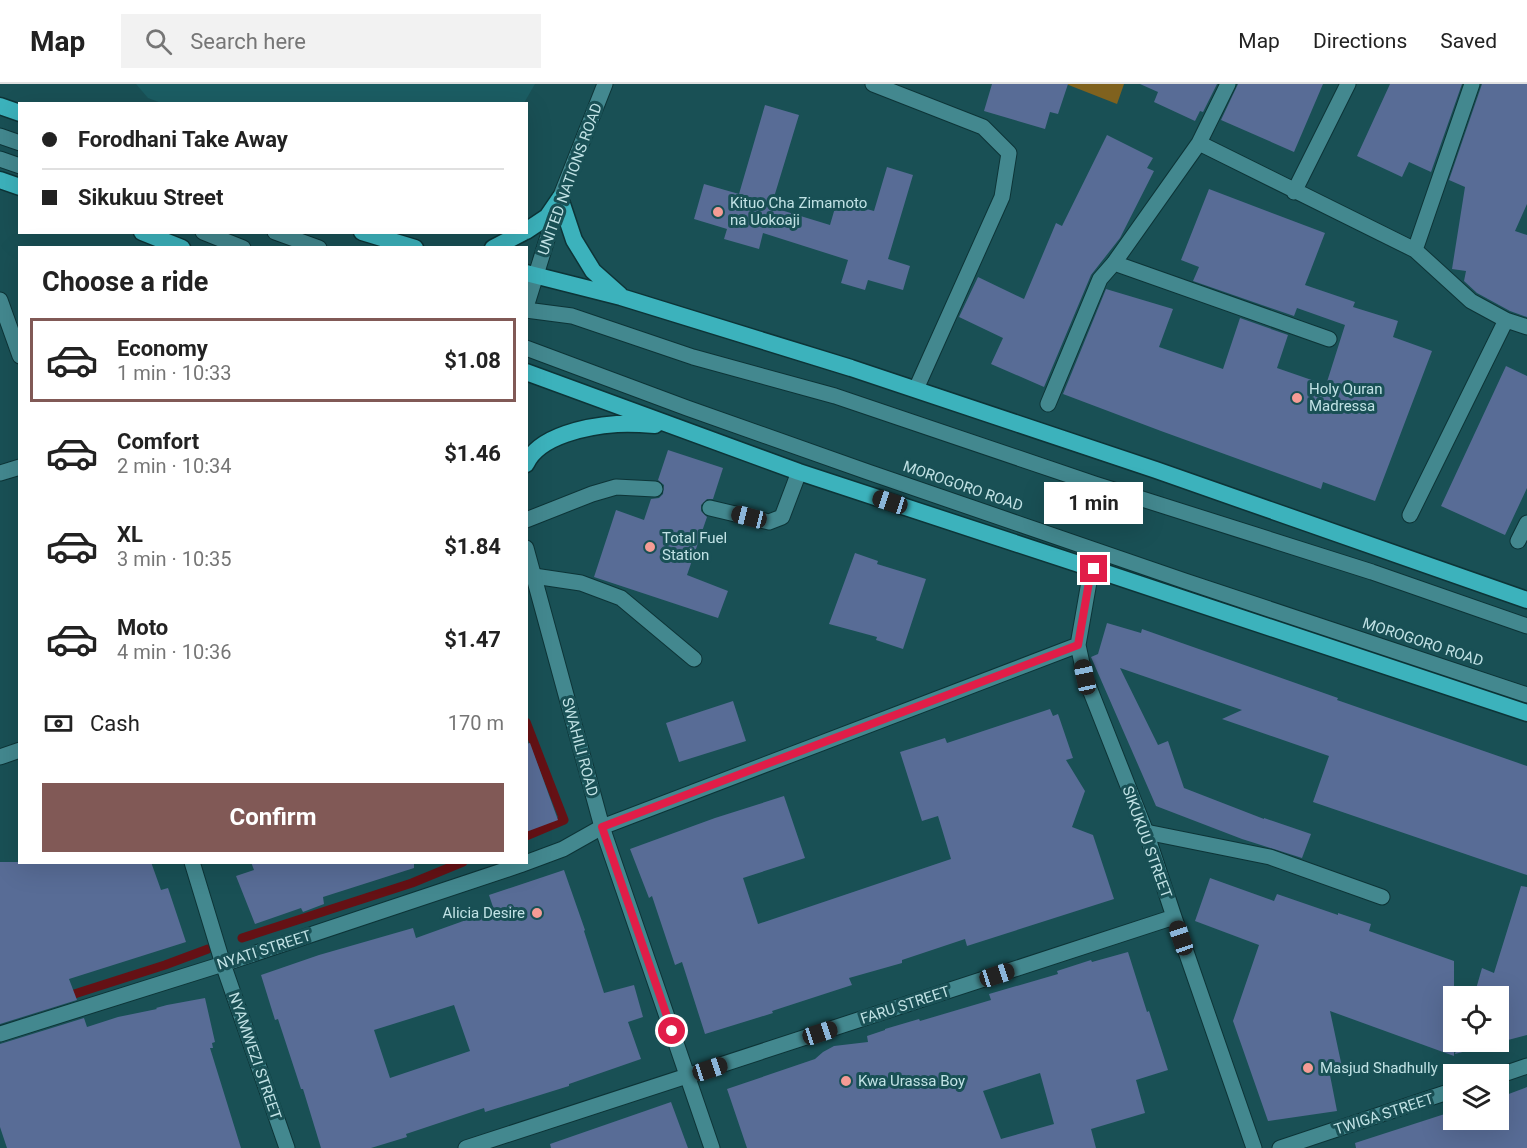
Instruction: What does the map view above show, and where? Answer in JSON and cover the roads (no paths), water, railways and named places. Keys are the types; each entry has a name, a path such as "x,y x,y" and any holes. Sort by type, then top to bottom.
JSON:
{"highway":[{"path":"0,106 18,112"},
{"path":"0,180 18,186"},
{"path":"528,230 547,218 560,198"},
{"path":"560,198 574,240 593,271 621,297"},
{"path":"147,234 177,246"},
{"path":"369,234 408,246"},
{"path":"497,246 521,234"},
{"path":"532,274 621,297 916,389 1527,600"},
{"path":"528,373 799,472 1527,713"},
{"path":"528,460 547,442 573,432 619,424 671,425"}],"street":[{"name":"UNITED NATIONS ROAD","path":"528,297 532,274 605,84"},
{"path":"873,84 983,127 1009,153 1002,197 916,389"},
{"path":"1048,404 1100,279 1114,263 1199,143 1228,84"},
{"path":"1294,192 1347,84"},
{"path":"1415,250 1472,84"},
{"path":"0,136 18,142"},
{"path":"1199,143 1415,250 1471,301 1506,320 1527,327"},
{"path":"0,159 18,165"},
{"path":"208,234 238,246"},
{"path":"280,234 314,246"},
{"path":"1114,263 1329,339"},
{"path":"0,300 18,350"},
{"path":"528,309 572,316 693,357 835,396 1095,484 1372,572 1527,626"},
{"path":"1410,515 1506,320"},
{"name":"MOROGORO ROAD","path":"528,349 868,472 1527,695"},
{"path":"0,473 18,468"},
{"path":"710,508 769,522 782,517 799,472"},
{"path":"528,519 616,487 654,489"},
{"path":"1518,541 1527,523"},
{"name":"SIKUKUU STREET","path":"1094,569 1089,582 1078,645 1085,677 1146,832 1254,1148"},
{"path":"530,577 581,583 621,598 694,659"},
{"name":"SWAHILI ROAD","path":"530,577 602,827 712,1148"},
{"name":"NYATI STREET","path":"528,862 562,849 602,827 1078,645"},
{"path":"0,757 18,751"},
{"path":"1146,832 1270,857 1382,897"},
{"name":"NYAMWEZI STREET","path":"193,864 223,964 287,1148"},
{"name":"NYATI STREET","path":"0,1034 223,964 523,864"},
{"name":"FARU STREET","path":"466,1148 1174,917"},
{"path":"1509,1072 1527,1066"},
{"name":"TWIGA STREET","path":"1280,1148 1443,1094"}],"waterway":[{"path":"528,727 564,820 528,835"},
{"path":"242,938 412,883 458,864"},
{"path":"65,997 208,949"}],"place":[{"name":"Kituo Cha Zimamoto na Uokoaji","path":"718,212"},
{"name":"Holy Quran Madressa","path":"1297,398"},
{"name":"Total Fuel Station","path":"650,547"},
{"name":"Alicia Desire","path":"537,913"},
{"name":"Masjud Shadhully","path":"1308,1068"},
{"name":"Kwa Urassa Boy","path":"846,1081"}]}
